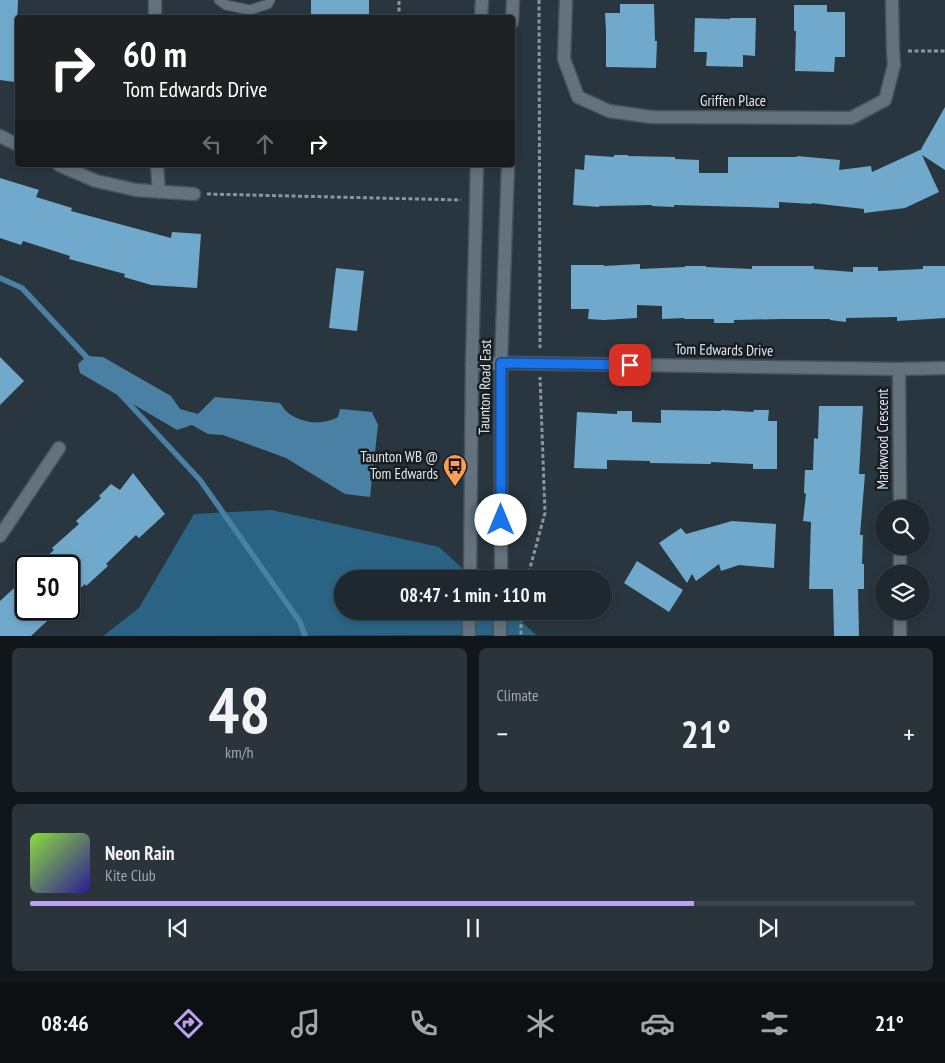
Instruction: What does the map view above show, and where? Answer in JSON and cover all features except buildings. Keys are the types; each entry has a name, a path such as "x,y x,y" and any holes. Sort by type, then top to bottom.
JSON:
{"street":[{"path":"155,0 155,15"},
{"path":"481,15 482,0"},
{"path":"512,15 513,0"},
{"name":"Griffen Place","path":"566,0 564,59 578,97 609,110 651,117 851,118 885,100 894,65 892,0"},
{"path":"0,136 15,144"},
{"path":"64,167 96,181 136,190 194,194"},
{"path":"157,167 159,192"},
{"name":"Taunton Road East","path":"470,570 472,365 478,167"},
{"name":"Taunton Road East","path":"500,570 501,363 508,167"},
{"name":"Tom Edwards Drive","path":"472,365 501,363 899,369 945,368"},
{"name":"Markwood Crescent","path":"899,369 900,500"},
{"path":"0,536 59,448"},
{"path":"469,620 469,636"},
{"path":"500,620 500,636"},
{"path":"900,620 900,636"}],"lane":[{"path":"219,0 226,5 250,10 268,4 270,0"}],"path":[{"path":"399,0 399,15"},
{"path":"529,570 545,513 540,364 539,0"},
{"path":"893,51 945,51"},
{"path":"194,194 476,200"},
{"path":"521,620 521,636"}],"shaded area":[{"path":"87,356 103,357 171,396 180,409 198,414 215,397 280,403 291,415 309,422 332,420 338,417 340,409 372,412 378,425 370,497 345,494 286,458 223,435 208,434 192,425 177,430 80,373 78,364"},
{"path":"272,510 439,547 464,570 334,570 334,620 520,620 536,635 103,636 139,608 194,514"}],"waterway":[{"path":"0,278 22,288 91,362"},
{"path":"121,395 200,480 300,622 305,636"}],"place":[{"name":"Taunton WB @ Tom Edwards","path":"455,487"}],"route":[{"path":"501,520 501,363 630,365"}]}
